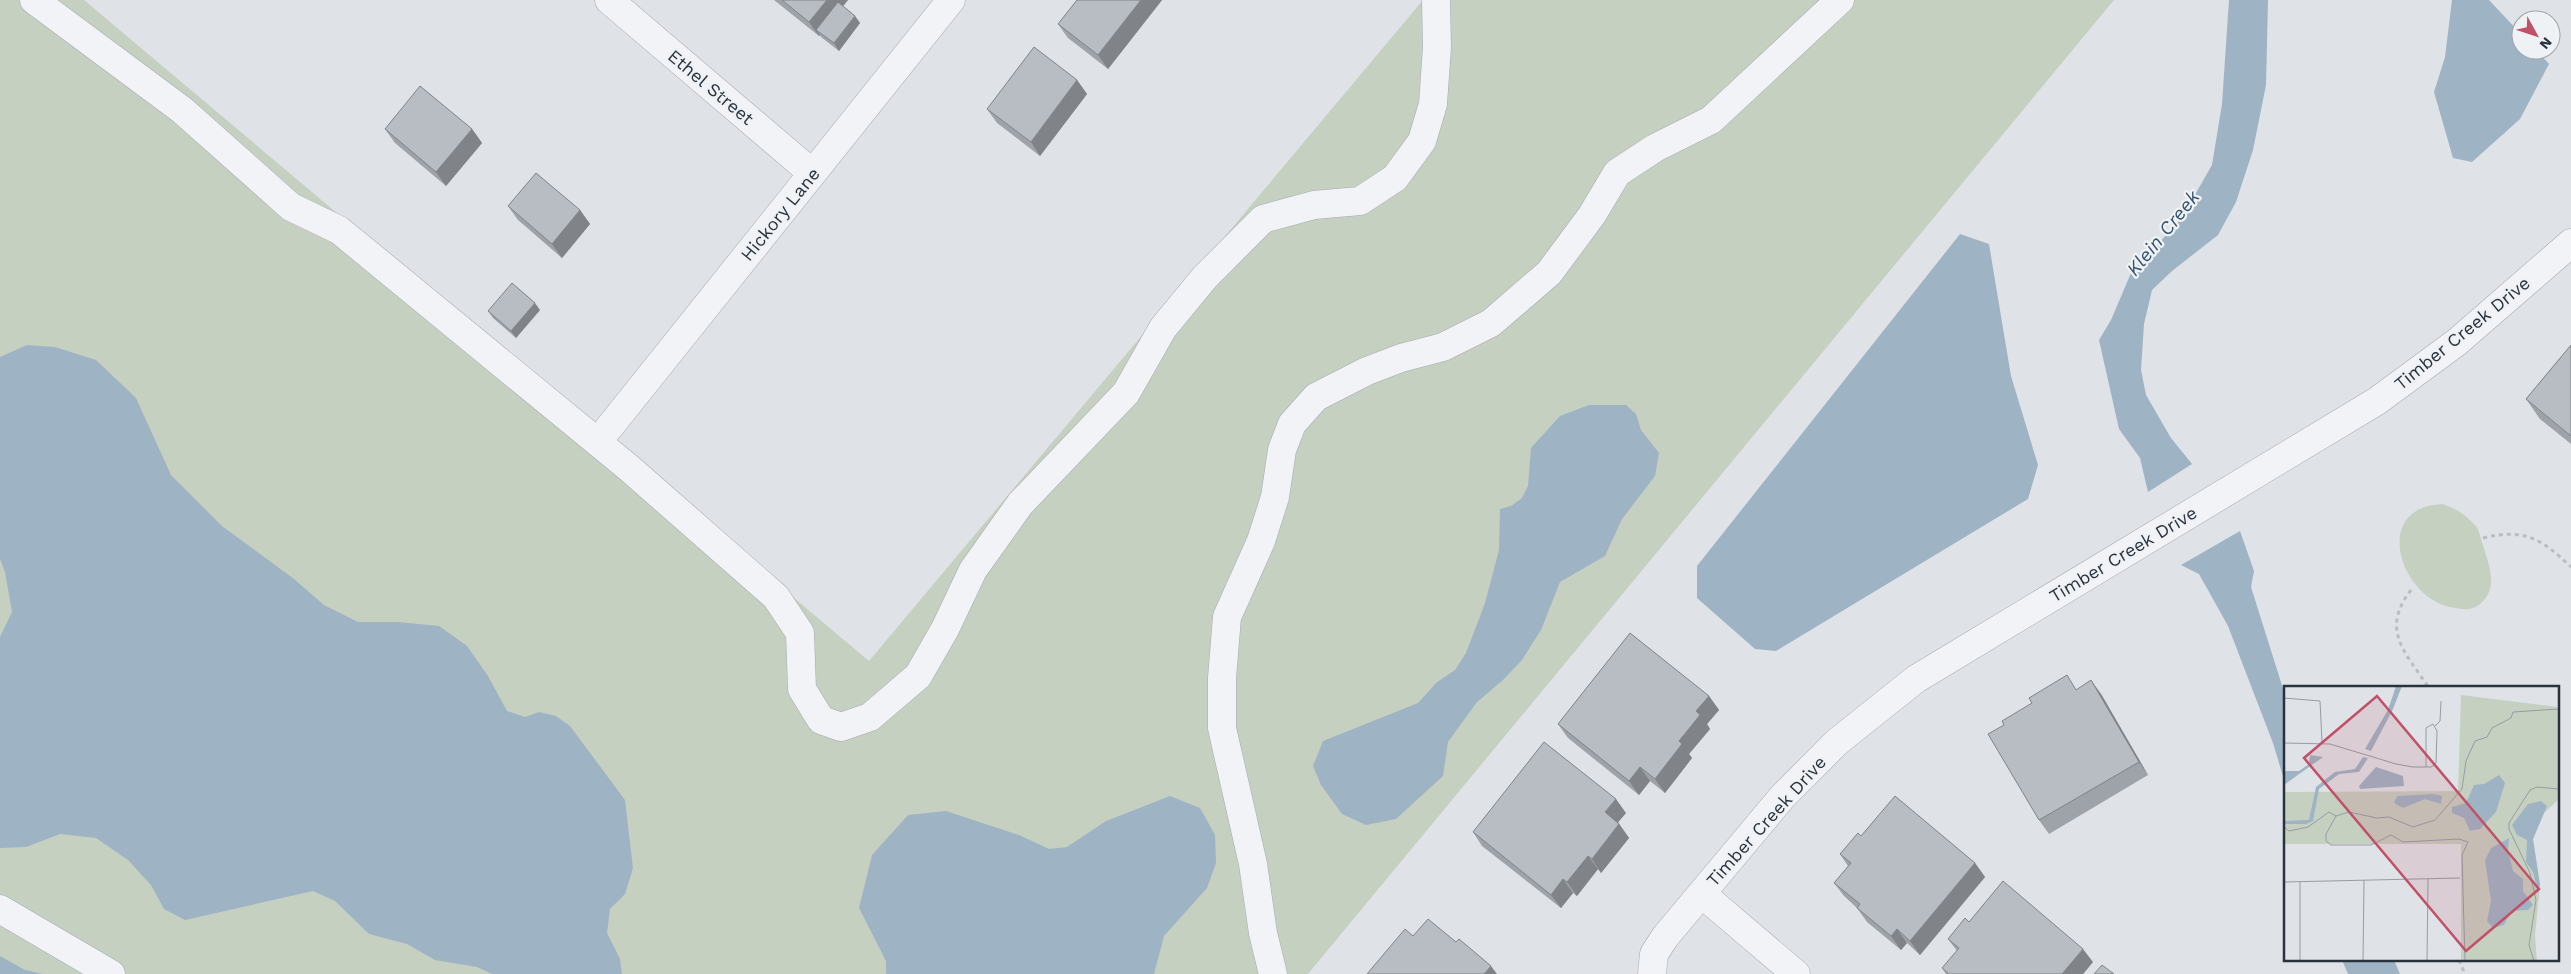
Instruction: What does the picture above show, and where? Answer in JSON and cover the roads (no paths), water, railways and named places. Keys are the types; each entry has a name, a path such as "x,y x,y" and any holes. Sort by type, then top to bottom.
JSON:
{"street":[{"path":"34,0 182,110 291,207 339,230 629,468 776,597 800,633 802,689 821,720 841,727 870,717 918,676 945,628 973,570 1020,504 1126,393 1163,328 1205,277 1263,219 1314,205 1360,201 1395,178 1422,142 1432,104 1437,47 1436,0"},
{"name":"Ethel Street","path":"609,0 812,174"},
{"name":"Hickory Lane","path":"608,429 951,0"},
{"path":"1273,974 1263,934 1253,864 1222,728 1222,678 1228,617 1260,541 1275,497 1282,450 1292,424 1316,397 1367,371 1402,358 1443,347 1491,323 1548,273 1592,215 1617,173 1655,148 1711,120 1840,0"},
{"name":"Timber Creek Drive","path":"1652,974 1654,954 1665,937 1783,796 1837,742 1916,679 2377,401 2458,342 2571,243"},
{"name":"Timber Creek Drive","path":"1702,894 1796,974"},
{"path":"0,909 111,974"}],"water":[{"path":"2229,0 2268,0 2266,85 2253,150 2236,202 2218,235 2172,271 2152,290 2144,324 2141,370 2146,395 2171,438 2192,464 2148,492 2140,458 2119,429 2099,340 2111,320 2131,273 2181,219 2212,165 2222,104"},
{"path":"2452,0 2489,0 2511,23 2511,60 2545,60 2549,64 2520,119 2472,162 2453,158 2434,92 2445,57"},
{"path":"1960,234 1989,244 2011,376 2038,465 2028,499 1776,651 1755,649 1697,598 1697,566"},
{"path":"27,345 55,347 96,360 136,398 171,475 222,526 294,579 324,605 358,622 399,622 439,626 467,646 488,676 507,711 525,717 539,712 556,716 570,726 625,800 633,868 625,894 610,909 607,933 620,959 622,974 492,974 477,967 435,960 407,944 369,934 335,901 313,891 185,920 164,909 151,885 128,860 96,838 60,834 26,847 0,848 0,637 12,612 5,572 0,559 0,357"},
{"path":"1589,405 1626,405 1636,414 1641,430 1659,453 1655,476 1622,519 1605,556 1560,582 1541,630 1522,660 1503,680 1477,702 1448,742 1443,776 1396,819 1366,825 1342,814 1321,785 1313,766 1323,741 1418,703 1437,682 1455,670 1466,653 1485,603 1499,550 1500,509 1511,506 1522,498 1528,486 1531,448 1560,416"},
{"path":"2240,531 2254,571 2251,587 2284,692 2284,780 2273,743 2228,626 2199,574 2181,565"},
{"path":"1170,796 1200,808 1215,835 1216,863 1207,888 1164,936 1154,974 886,974 886,961 859,908 872,855 908,815 946,811 1019,835 1049,849 1067,847 1106,821"},
{"path":"0,956 25,970 43,974 0,974"},
{"path":"2343,962 2395,962 2400,974 2348,974"}],"water label":[{"name":"Klein Creek","path":"2163,233"}]}
